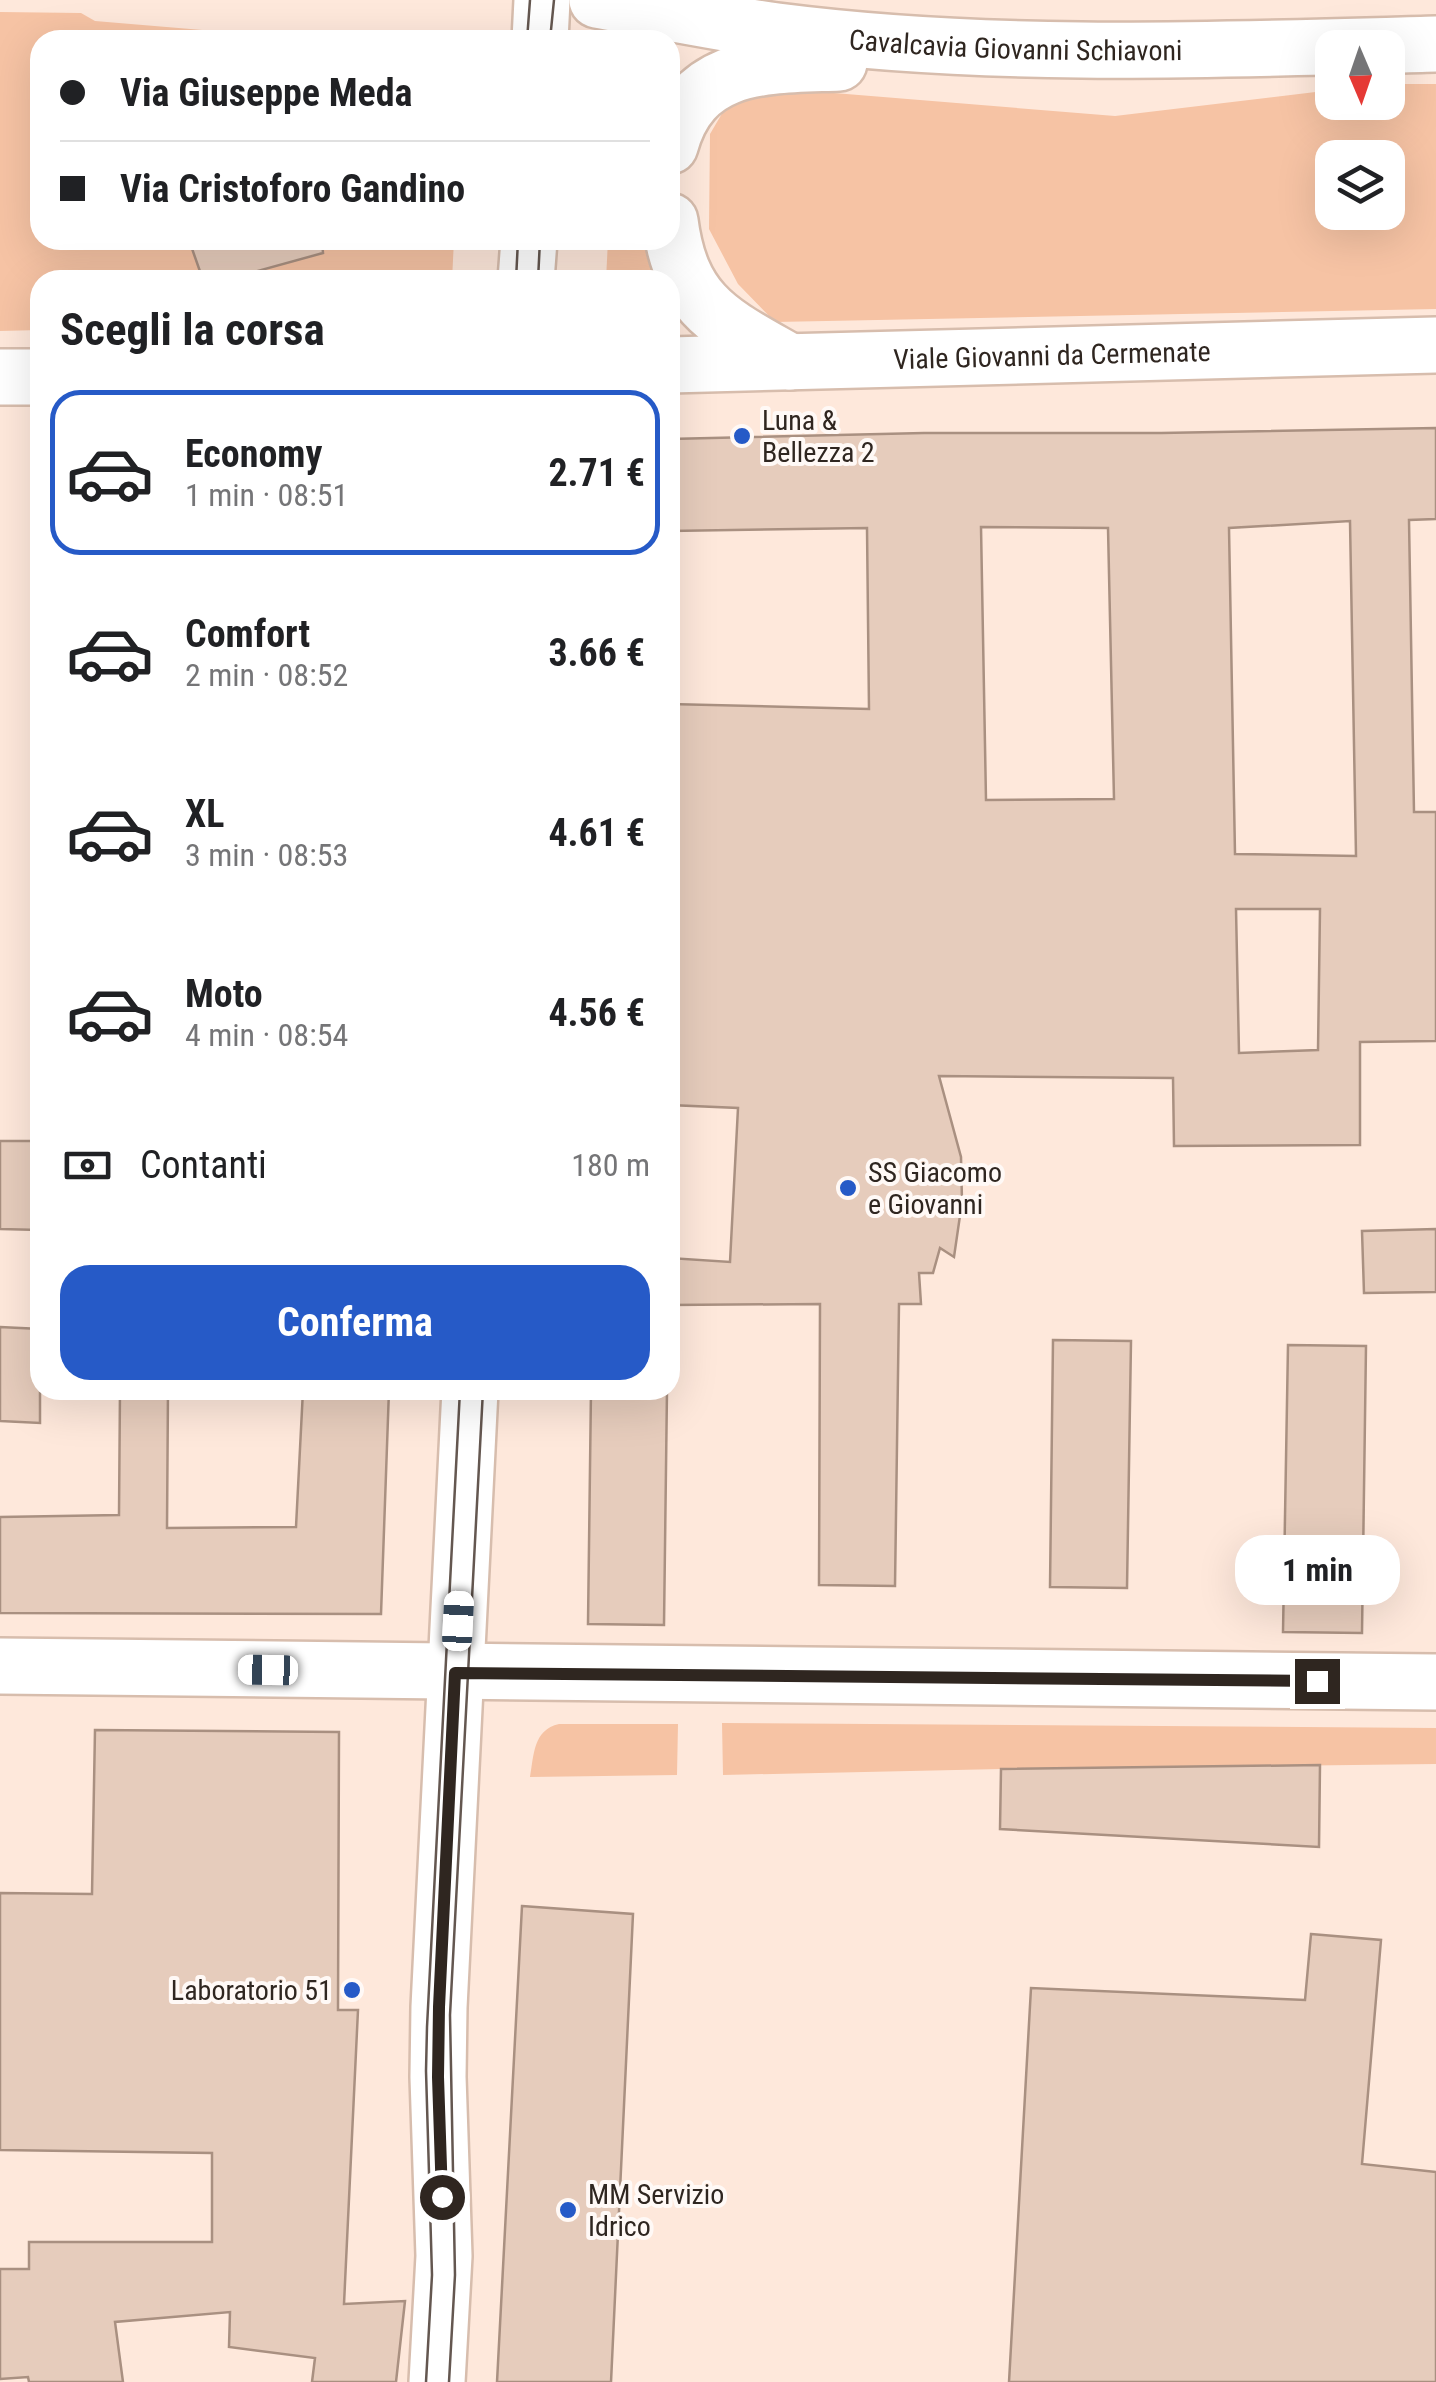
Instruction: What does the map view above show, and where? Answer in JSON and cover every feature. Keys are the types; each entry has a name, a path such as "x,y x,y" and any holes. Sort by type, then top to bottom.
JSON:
{"street":[{"path":"540,30 542,0"},
{"name":"Cavalcavia Giovanni Schiavoni","path":"598,0 776,31 932,45 1124,52 1436,44"},
{"path":"680,121 700,93 720,78 770,67 1124,52"},
{"path":"677,250 694,294 732,330 790,362"},
{"name":"Viale Giovanni da Cermenate","path":"680,365 1436,345"},
{"path":"0,378 30,377"},
{"path":"437,2382 444,2256 439,2007 469,1400"},
{"path":"0,1666 1436,1682"}],"shaded area":[{"path":"0,12 81,13 95,21 203,30 30,30 30,250 454,250 452,270 30,270 30,330 0,331"},
{"path":"1405,84 1436,84 1436,309 775,322 738,284 709,229 710,134 727,105 785,89 1115,116 1315,92 1315,120 1405,120"},
{"path":"608,250 650,250 654,270 606,270"},
{"path":"722,1723 1436,1728 1436,1764 723,1775"},
{"path":"559,1724 678,1724 677,1775 530,1777 539,1738"}],"building":[{"path":"192,250 323,250 261,270 200,270"},
{"path":"1436,428 1436,519 1409,520 1414,812 1436,812 1436,1041 1360,1042 1360,1145 1174,1146 1173,1078 939,1076 961,1157 962,1202 954,1257 940,1248 933,1273 919,1273 921,1304 899,1304 895,1586 819,1585 820,1304 680,1305 680,1259 730,1262 738,1108 680,1105 680,704 869,709 867,528 680,531 680,439","holes":["1350,521 1356,856 1235,854 1229,528","981,527 1108,528 1114,799 986,800","1236,909 1320,909 1318,1050 1239,1053"]},
{"path":"0,1141 30,1141 30,1230 0,1229"},
{"path":"1436,1229 1436,1292 1364,1293 1362,1231"},
{"path":"0,1327 30,1328 30,1400 40,1400 40,1423 0,1421"},
{"path":"1053,1340 1131,1341 1127,1588 1050,1587"},
{"path":"1288,1345 1366,1346 1362,1633 1283,1632"},
{"path":"120,1400 168,1400 167,1528 296,1527 302,1400 389,1400 381,1614 0,1613 0,1517 119,1515"},
{"path":"591,1400 667,1400 664,1625 588,1624"},
{"path":"95,1730 339,1732 338,2010 358,2010 344,2304 405,2301 396,2382 312,2382 315,2358 229,2347 230,2312 115,2322 123,2382 0,2379 0,2269 29,2269 29,2242 212,2242 212,2153 0,2150 0,1893 92,1894"},
{"path":"1320,1765 1319,1847 1000,1829 1001,1769"},
{"path":"522,1906 633,1914 611,2382 497,2382"},
{"path":"1311,1934 1381,1940 1362,2164 1436,2172 1436,2382 1009,2382 1031,1988 1305,2000"}],"tram line":[{"path":"528,30 530,0"},
{"path":"551,30 554,0"},
{"path":"516,270 518,250"},
{"path":"538,270 540,250"},
{"path":"426,2382 432,2275 427,2027 459,1400"},
{"path":"449,2382 455,2275 450,2015 482,1400"}],"place":[{"name":"Luna & Bellezza 2","path":"742,436"},
{"name":"SS Giacomo e Giovanni","path":"848,1188"},
{"name":"Laboratorio 51","path":"352,1990"},
{"name":"MM Servizio Idrico","path":"568,2210"}],"route":[{"path":"442,2197 439,2007 455,1673 1317,1681"}]}
